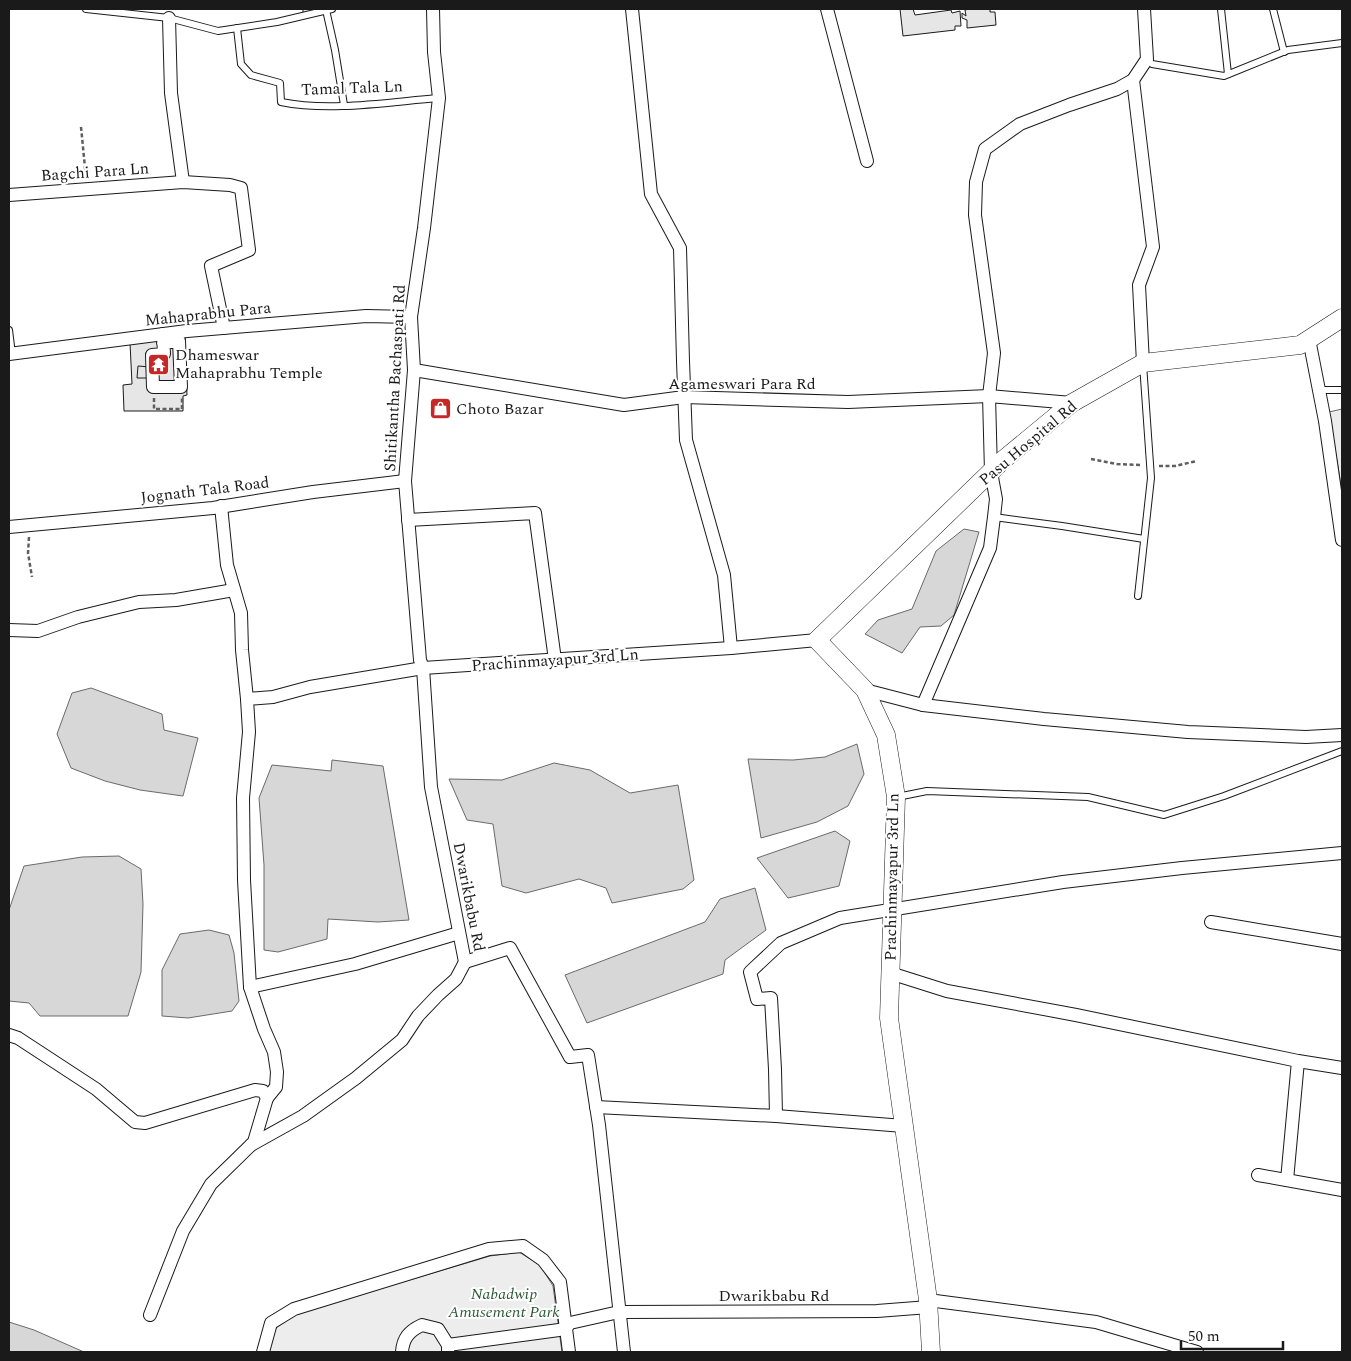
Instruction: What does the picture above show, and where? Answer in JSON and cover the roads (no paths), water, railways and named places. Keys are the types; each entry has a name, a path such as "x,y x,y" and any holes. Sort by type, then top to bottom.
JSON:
{"main road":[{"name":"Pasu Hospital Rd","path":"817,640 991,472 1072,403 1143,363 1300,345 1342,318"},
{"name":"Prachinmayapur 3rd Ln","path":"817,640 866,690 886,735 896,797 889,1018 928,1304 931,1352"}],"street":[{"name":"Shitikantha Bachaspati Rd","path":"422,664 405,481 414,370 411,317 424,228 439,98 434,52 433,9"},
{"path":"632,9 651,194 680,248 686,440 724,574 731,648"},
{"path":"827,9 867,161"},
{"path":"924,705 990,548 994,517 996,498 991,472 989,396 994,353 975,215 976,182 985,149 1020,124 1117,89 1134,80 1147,59 1144,9"},
{"path":"169,18 171,93 183,182"},
{"path":"1134,80 1153,247 1139,285 1143,363"},
{"name":"Bagchi Para Ln","path":"9,194 183,182 230,185 241,188 249,250 211,266 224,328"},
{"name":"Mahaprabhu Para","path":"10,354 163,339 224,328 366,316 411,317"},
{"path":"163,339 179,341 181,387 154,386 152,355 164,354 163,339"},
{"path":"1309,339 1320,390 1342,540"},
{"name":"Agameswari Para Rd","path":"414,370 624,405 684,397 848,402 989,396 1072,403"},
{"name":"Jognath Tala Road","path":"9,527 221,506 405,481"},
{"path":"150,1315 183,1231 211,1184 254,1142 267,1098 276,1086 277,1072 274,1052 250,988 244,880 243,798 249,732 241,614 227,565 221,506"},
{"path":"408,520 535,513 555,660"},
{"path":"9,630 38,631 78,617 139,602 176,600 234,590"},
{"name":"Prachinmayapur 3rd Ln","path":"247,700 273,697 310,687 422,664 555,660 817,640"},
{"name":"Dwarikbabu Rd","path":"422,664 431,786 465,962 510,948 570,1057 588,1055 596,1107 624,1352"},
{"path":"866,690 924,705 1044,719 1188,732 1306,737 1342,735"},
{"path":"776,1116 771,998 758,999 750,972 780,943 840,918 892,909 1063,882 1182,868 1342,853"},
{"path":"1211,922 1342,944"},
{"path":"250,988 354,964 459,933"},
{"path":"251,1145 303,1116 356,1078 402,1040 418,1016 456,979 465,962"},
{"path":"890,973 947,991 1076,1015 1298,1061 1342,1068"},
{"path":"9,1035 18,1038 96,1090 135,1122 145,1123 255,1090 263,1091 267,1098"},
{"path":"1287,1180 1298,1061"},
{"path":"596,1107 776,1116 904,1126"},
{"path":"1258,1175 1342,1190"},
{"path":"263,1352 271,1323 294,1309 489,1249 523,1246 543,1260 560,1282 569,1352"},
{"name":"Dwarikbabu Rd","path":"619,1312 877,1311 928,1304 1096,1322 1197,1352"},
{"path":"402,1352 403,1343 409,1332 422,1325 438,1329 448,1348 566,1328 570,1323 619,1312"}],"lane":[{"path":"86,9 169,18 218,31 277,22 329,10 344,105"},
{"path":"1221,9 1228,74"},
{"path":"1273,9 1284,52"},
{"name":"Tamal Tala Ln","path":"237,28 241,64 251,75 280,83 281,102 325,107 439,98"},
{"path":"1147,59 1152,64 1224,76 1288,50 1342,43"},
{"path":"9,330 10,354"},
{"path":"1138,596 1151,478 1143,363"},
{"path":"1320,390 1342,390"},
{"path":"994,517 1144,540"},
{"path":"896,797 927,791 1088,798 1164,815 1224,796 1342,752"}],"place":[{"name":"Dhameswar Mahaprabhu Temple","path":"159,364"},
{"name":"Choto Bazar","path":"440,409"}],"park label":[{"name":"Nabadwip Amusement Park","path":"504,1303"}]}
